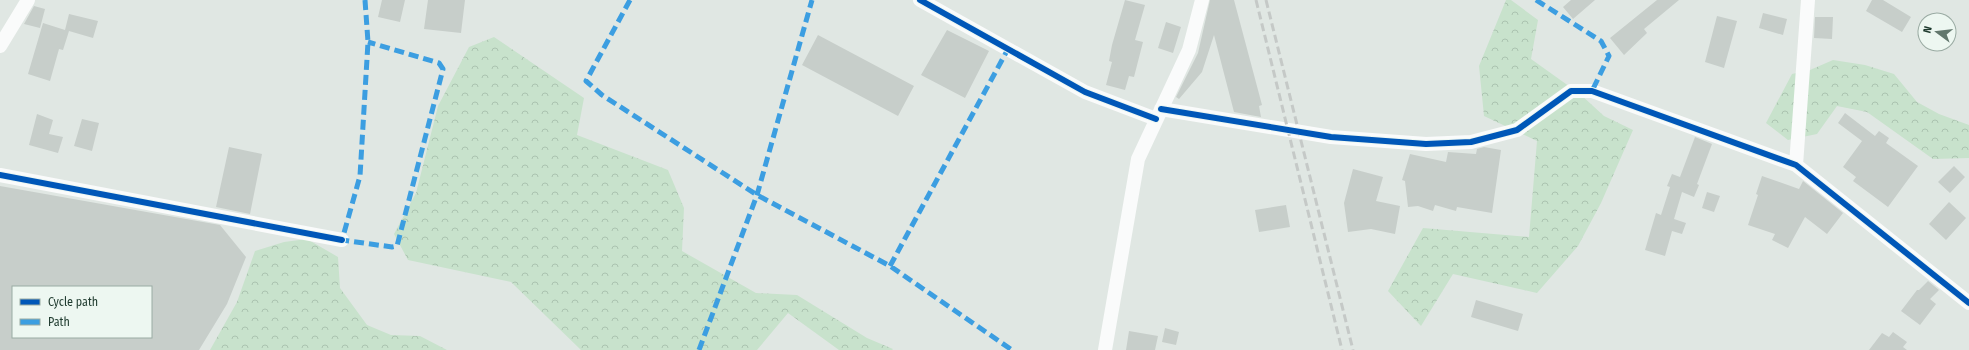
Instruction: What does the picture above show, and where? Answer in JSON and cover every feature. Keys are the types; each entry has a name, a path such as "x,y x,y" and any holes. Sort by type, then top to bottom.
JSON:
{"street":[{"path":"0,46 28,0"},
{"path":"920,0 1085,92 1159,114 1331,137 1426,144 1471,142 1518,130 1571,91 1592,92 1796,165 1969,303"},
{"path":"1105,350 1138,159 1189,50 1202,0"},
{"path":"1796,165 1808,0"},
{"path":"0,175 342,240"}],"green space":[{"path":"1506,0 1511,0 1538,20 1531,59 1580,94 1604,116 1633,130 1601,203 1578,246 1537,293 1453,274 1421,326 1388,291 1423,228 1529,237 1537,141 1484,116 1479,66"},
{"path":"494,37 584,98 577,135 668,170 684,208 682,251 756,293 797,295 867,338 893,349 839,350 788,313 757,350 581,350 511,282 408,260 394,234 416,193 438,106 469,47"},
{"path":"1833,60 1865,65 1894,74 1917,102 1939,114 1969,125 1969,158 1933,159 1867,112 1837,106 1817,134 1788,140 1766,123 1792,74 1810,70"},
{"path":"307,239 338,257 340,288 367,325 391,335 420,336 447,350 210,350 237,302 255,251 284,242"}],"building":[{"path":"382,0 405,0 400,22 378,17"},
{"path":"428,0 465,0 461,33 424,29"},
{"path":"1125,0 1145,5 1135,40 1143,42 1134,77 1129,76 1125,90 1106,85 1112,62 1109,61 1112,45"},
{"path":"1210,0 1234,0 1262,105 1259,106 1261,117 1234,112 1214,35 1202,72 1179,99 1176,97 1198,53"},
{"path":"1571,0 1595,0 1573,19 1563,7"},
{"path":"1657,0 1679,0 1644,29 1647,33 1624,55 1610,38"},
{"path":"1872,0 1883,0 1911,17 1902,32 1866,11"},
{"path":"34,6 45,9 40,28 24,24"},
{"path":"1763,13 1787,19 1783,35 1759,28"},
{"path":"69,14 98,21 93,38 69,31 63,50 59,49 50,81 28,74 43,23 65,30"},
{"path":"1717,16 1737,21 1724,68 1705,62"},
{"path":"1815,17 1833,17 1832,39 1814,38"},
{"path":"1166,22 1181,27 1173,53 1158,48"},
{"path":"947,30 989,51 965,98 921,75"},
{"path":"818,35 914,86 898,116 802,65"},
{"path":"1845,113 1875,136 1879,131 1889,138 1886,143 1918,166 1888,207 1853,181 1856,177 1843,167 1862,141 1838,123"},
{"path":"37,114 53,120 49,134 63,137 58,153 29,145"},
{"path":"82,119 99,123 92,151 74,146"},
{"path":"1695,137 1712,144 1697,184 1699,185 1694,197 1682,192 1674,219 1686,223 1682,234 1672,231 1665,256 1645,250 1656,213 1661,215 1670,187 1667,186 1672,174 1680,177"},
{"path":"229,147 262,154 250,214 216,207"},
{"path":"1484,147 1501,150 1492,213 1457,207 1456,211 1435,205 1433,211 1418,206 1408,207 1405,181 1402,180 1410,154 1446,162 1448,152 1476,154 1477,149"},
{"path":"1954,166 1965,177 1950,193 1938,182"},
{"path":"1353,169 1383,177 1376,201 1400,206 1395,234 1371,229 1348,232 1344,203"},
{"path":"1762,176 1799,189 1803,181 1843,213 1827,234 1805,217 1788,248 1772,240 1775,234 1748,225 1758,195 1756,194"},
{"path":"0,186 220,225 246,257 227,304 199,350 0,350"},
{"path":"1707,192 1720,196 1714,212 1702,208"},
{"path":"1949,202 1966,218 1946,240 1929,224"},
{"path":"1286,205 1290,227 1259,232 1255,210"},
{"path":"1928,281 1939,290 1930,299 1936,304 1920,325 1901,311 1917,290 1919,290"},
{"path":"1476,300 1523,314 1518,331 1471,317"},
{"path":"1165,328 1179,332 1176,345 1162,342"},
{"path":"1129,331 1158,336 1155,350 1126,350"},
{"path":"1893,332 1907,342 1903,347 1907,350 1869,350 1882,333 1889,337"}],"railway":[{"path":"1256,0 1342,350"},
{"path":"1266,0 1353,350"}],"marked path":[{"path":"365,0 368,42 360,176 342,240 392,247 397,246 443,69 439,63 368,42"},
{"path":"630,0 586,81 602,95 757,195 890,266 1012,350"},
{"path":"699,350 757,195 812,0"},
{"path":"1536,0 1601,41 1609,56 1592,91"},
{"path":"890,266 1008,49"}],"cycle path":[{"path":"920,0 1085,92 1156,119"},
{"path":"1161,109 1331,137 1426,144 1471,142 1517,130 1571,91 1592,91 1796,165 1969,303"},
{"path":"0,175 342,240"}]}
